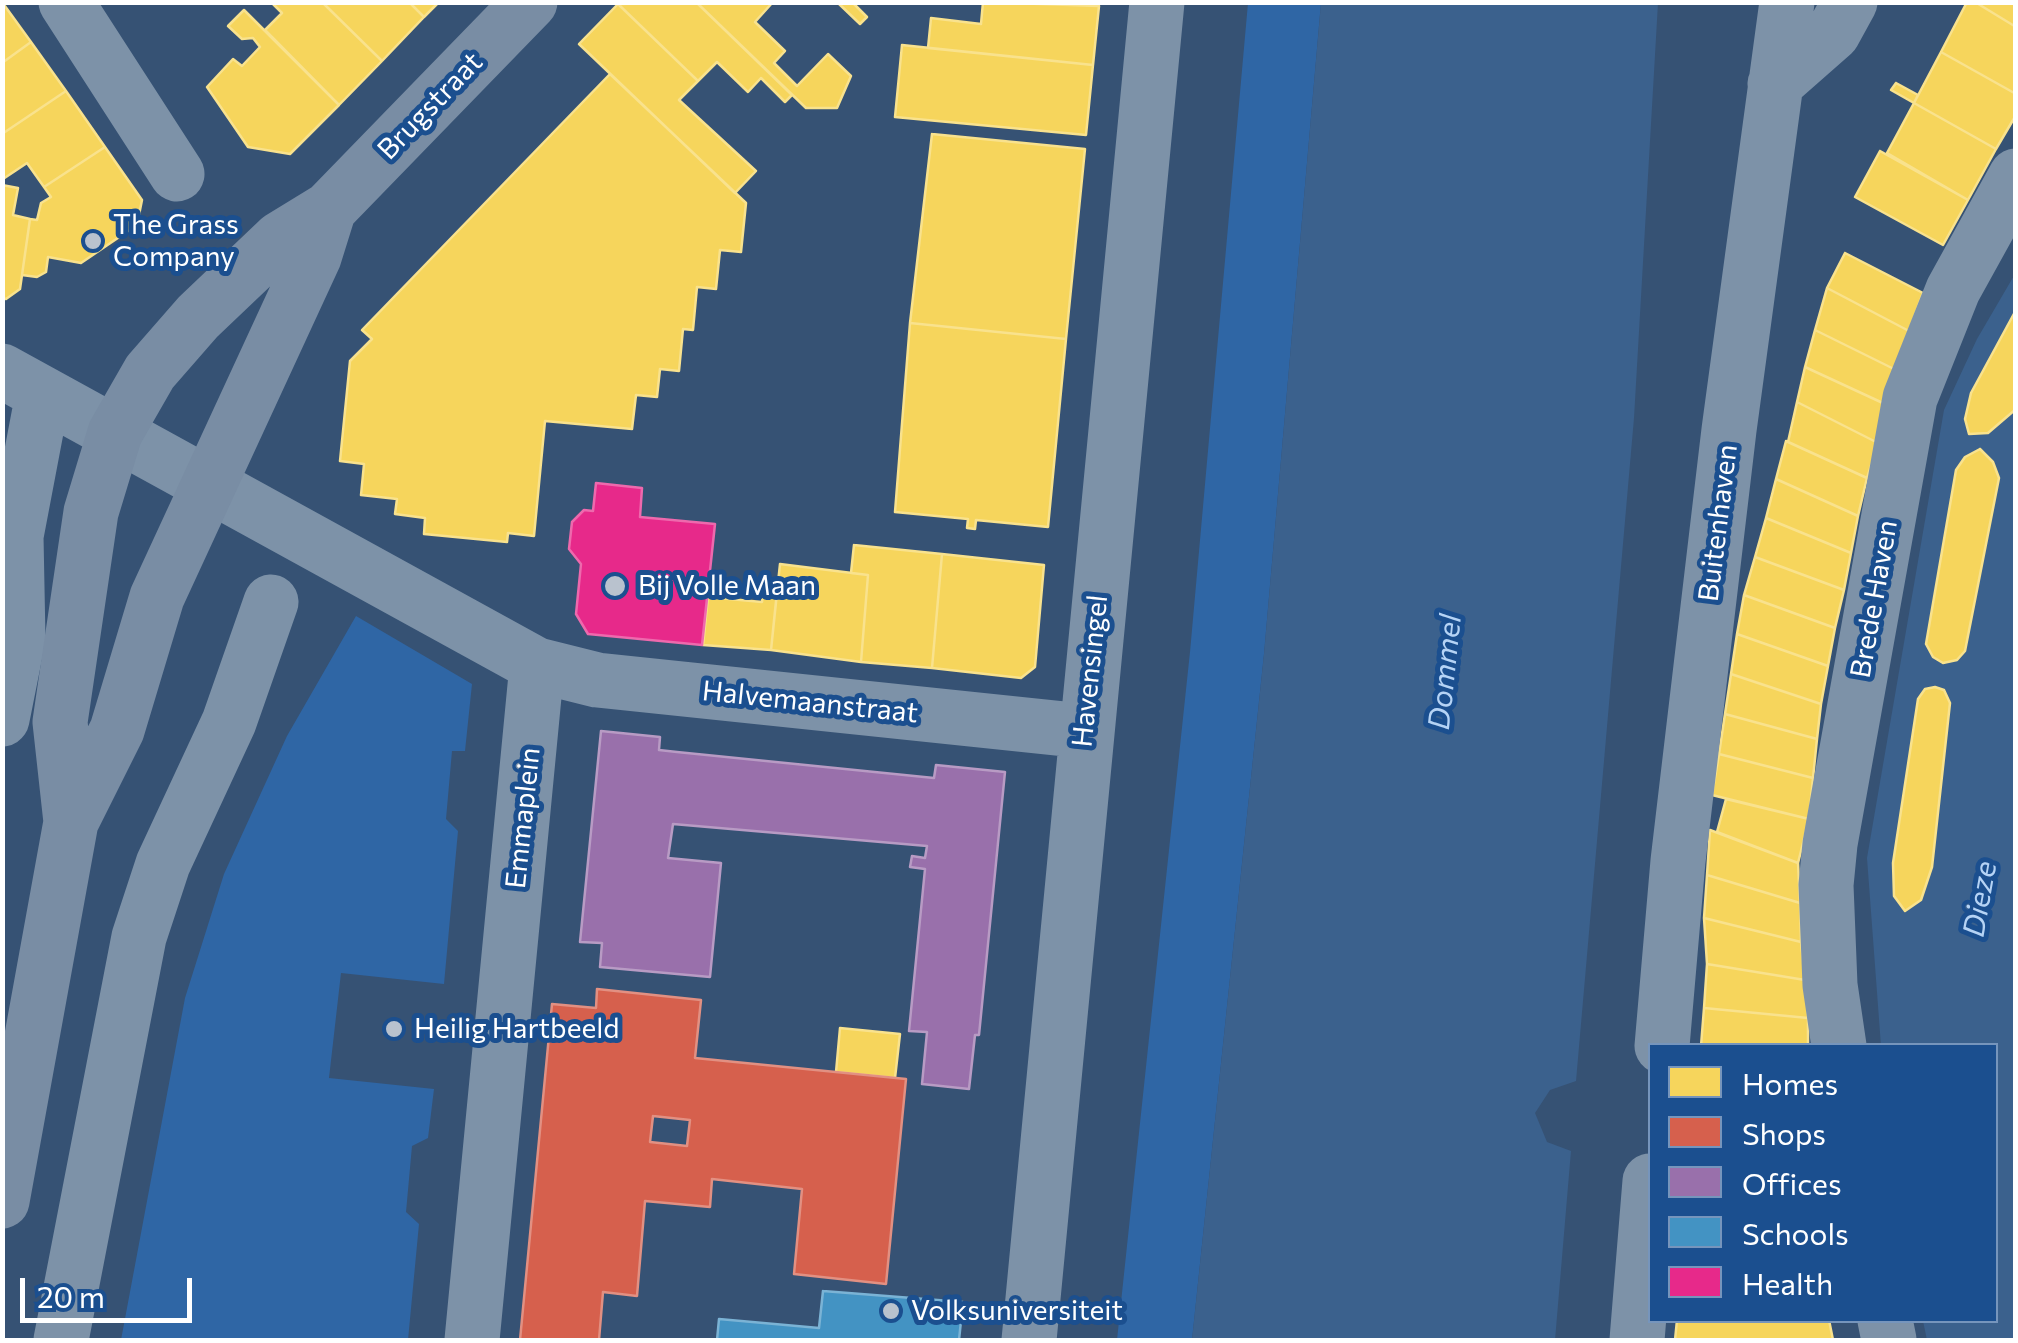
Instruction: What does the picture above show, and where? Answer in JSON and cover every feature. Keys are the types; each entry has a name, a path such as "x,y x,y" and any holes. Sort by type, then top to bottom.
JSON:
{"street":[{"path":"66,2 176,174"},
{"name":"Brugstraat","path":"330,209 530,2"},
{"name":"Havensingel","path":"1028,1340 1157,2"},
{"name":"Buitenhaven","path":"1662,1043 1682,822 1787,2"},
{"path":"1775,84 1833,33 1850,2"},
{"name":"Brede Haven","path":"1839,1043 1830,985 1826,884 1830,844 1910,398 1953,290 2016,176"},
{"path":"71,822 60,722 92,512 115,433 150,372 198,317 280,239 330,209"},
{"path":"2,1202 71,822 117,730 157,597 314,258 330,209"},
{"path":"2,719 18,638 16,536 23,383 538,664"},
{"path":"61,1340 139,937 163,864 229,722 271,602"},
{"name":"Halvemaanstraat","path":"538,664 597,680 1084,731"},
{"name":"Emmaplein","path":"472,1340 538,664"},
{"path":"1637,1340 1648,1206"}],"shaded area":[{"path":"1248,3 1321,3 1264,654 1192,1340 1117,1340 1190,652"},
{"path":"356,616 472,684 465,751 452,751 446,819 458,831 444,984 341,973 329,1078 434,1089 428,1138 412,1146 406,1212 419,1224 408,1340 121,1340 185,998 224,874 287,736"}],"water":[{"name":"Dommel","path":"1321,3 1658,3 1634,418 1576,1081 1550,1090 1535,1113 1547,1142 1571,1151 1555,1340 1192,1340 1264,654"},
{"name":"Dieze","path":"2015,274 2015,1340 1927,1340 1923,1323 1998,1323 1998,1043 1881,1043 1867,858 1944,410 1977,339"}],"building: Homes":[{"path":"2,2 31,42 2,63"},
{"path":"271,2 322,2 382,61 339,105 265,30 282,13"},
{"path":"322,2 409,2 424,17 382,61"},
{"path":"409,2 439,2 424,17"},
{"path":"696,2 773,2 755,22 785,51 774,63 797,86 828,54 851,76 837,108 806,108"},
{"path":"696,2 792,95 785,102 761,78 748,92 717,62 698,81 618,4"},
{"path":"837,2 852,2 867,17 860,24"},
{"path":"983,2 1099,6 1093,65 928,48 931,18 981,24"},
{"path":"1967,2 1975,2 2016,27 2016,94 1941,52"},
{"path":"1975,2 2016,2 2016,27"},
{"path":"618,4 698,81 679,100 756,171 735,193 579,44"},
{"path":"244,10 339,105 290,154 248,147 207,87 233,59 242,66 260,47 253,38 242,39 228,26"},
{"path":"31,42 66,91 2,134 2,63"},
{"path":"902,45 1093,65 1086,135 895,117"},
{"path":"1941,52 2016,94 2016,115 1996,149 1914,103"},
{"path":"610,74 746,203 741,252 720,250 716,289 697,287 693,330 683,329 679,371 660,369 657,397 636,395 632,429 545,421 534,536 508,533 507,542 424,534 425,518 395,514 397,499 361,495 364,464 340,461 350,361 372,339 362,330"},
{"path":"1896,83 1918,95 1914,103 1891,90"},
{"path":"66,91 105,147 44,187 27,163 3,179 2,134"},
{"path":"1914,103 1996,149 1968,200 1887,153"},
{"path":"932,134 1085,149 1066,339 910,323"},
{"path":"105,147 142,200 137,225 81,263 48,257 46,272 37,277 22,275 30,219 37,220 41,203 51,197 44,187"},
{"path":"1880,151 1968,200 1943,245 1855,197"},
{"path":"2,185 18,188 13,215 30,219 20,289 6,299 2,298"},
{"path":"1845,253 1923,293 1909,331 1827,288"},
{"path":"1827,288 1909,331 1894,369 1815,330"},
{"path":"2016,310 2016,409 1988,433 1969,434 1965,419 1971,393"},
{"path":"910,323 1066,339 1048,527 976,520 975,529 967,528 968,519 895,512"},
{"path":"1815,330 1894,369 1885,404 1805,367"},
{"path":"1805,367 1885,404 1878,443 1797,402"},
{"path":"1797,402 1878,443 1867,478 1788,442"},
{"path":"1786,441 1867,478 1858,516 1776,479"},
{"path":"1980,449 1993,462 1999,478 1965,651 1957,660 1943,663 1933,657 1926,644 1956,470 1965,457"},
{"path":"1776,479 1858,516 1851,553 1766,518"},
{"path":"1766,518 1851,553 1844,590 1755,557"},
{"path":"854,545 942,554 932,668 861,662 868,575 851,573"},
{"path":"942,554 1044,565 1035,667 1021,678 932,668"},
{"path":"1755,557 1844,590 1835,628 1744,595"},
{"path":"780,564 868,575 861,662 771,650"},
{"path":"764,581 778,582 771,650 703,645 708,597 762,602"},
{"path":"1744,595 1835,628 1828,666 1737,634"},
{"path":"1737,634 1828,666 1821,704 1731,674"},
{"path":"1731,674 1821,704 1817,739 1725,714"},
{"path":"1925,689 1944,690 1950,703 1932,867 1921,900 1905,911 1894,896 1893,863 1918,699"},
{"path":"1725,714 1817,739 1813,778 1719,754"},
{"path":"1719,754 1813,778 1809,819 1712,795"},
{"path":"1726,799 1809,819 1798,863 1717,832"},
{"path":"1710,830 1798,863 1800,903 1707,875"},
{"path":"1707,875 1800,903 1801,942 1704,918"},
{"path":"1704,918 1801,942 1805,980 1707,964"},
{"path":"1707,964 1805,980 1808,1018 1704,1008"},
{"path":"1704,1008 1808,1018 1808,1043 1701,1043"},
{"path":"840,1028 900,1034 895,1078 836,1072"},
{"path":"1677,1323 1830,1323 1833,1340 1675,1340"}],"building: Shops":[{"path":"597,989 701,1000 695,1058 906,1079 886,1284 794,1274 802,1189 712,1179 710,1207 645,1201 637,1296 603,1292 599,1340 520,1340 552,1004 596,1008","holes":["653,1116 690,1120 687,1146 650,1142"]}],"building: Offices":[{"path":"601,731 660,737 659,750 677,752 934,778 936,765 1005,772 979,1035 975,1035 969,1089 922,1084 927,1032 909,1031 925,869 910,867 912,856 925,858 927,846 673,824 668,858 721,863 710,977 600,967 602,943 580,942"}],"building: Schools":[{"name":"Volksuniversiteit","path":"823,1291 963,1302 959,1340 717,1340 719,1319 819,1328"}],"building: Health":[{"path":"596,483 642,488 640,517 715,524 702,645 588,634 576,614 581,564 569,549 572,522 584,510 593,511"}],"place":[{"name":"The Grass Company","path":"93,241"},
{"name":"Bij Volle Maan","path":"615,586"},
{"name":"Heilig Hartbeeld","path":"394,1029"},
{"name":"Volksuniversiteit","path":"891,1311"}]}
